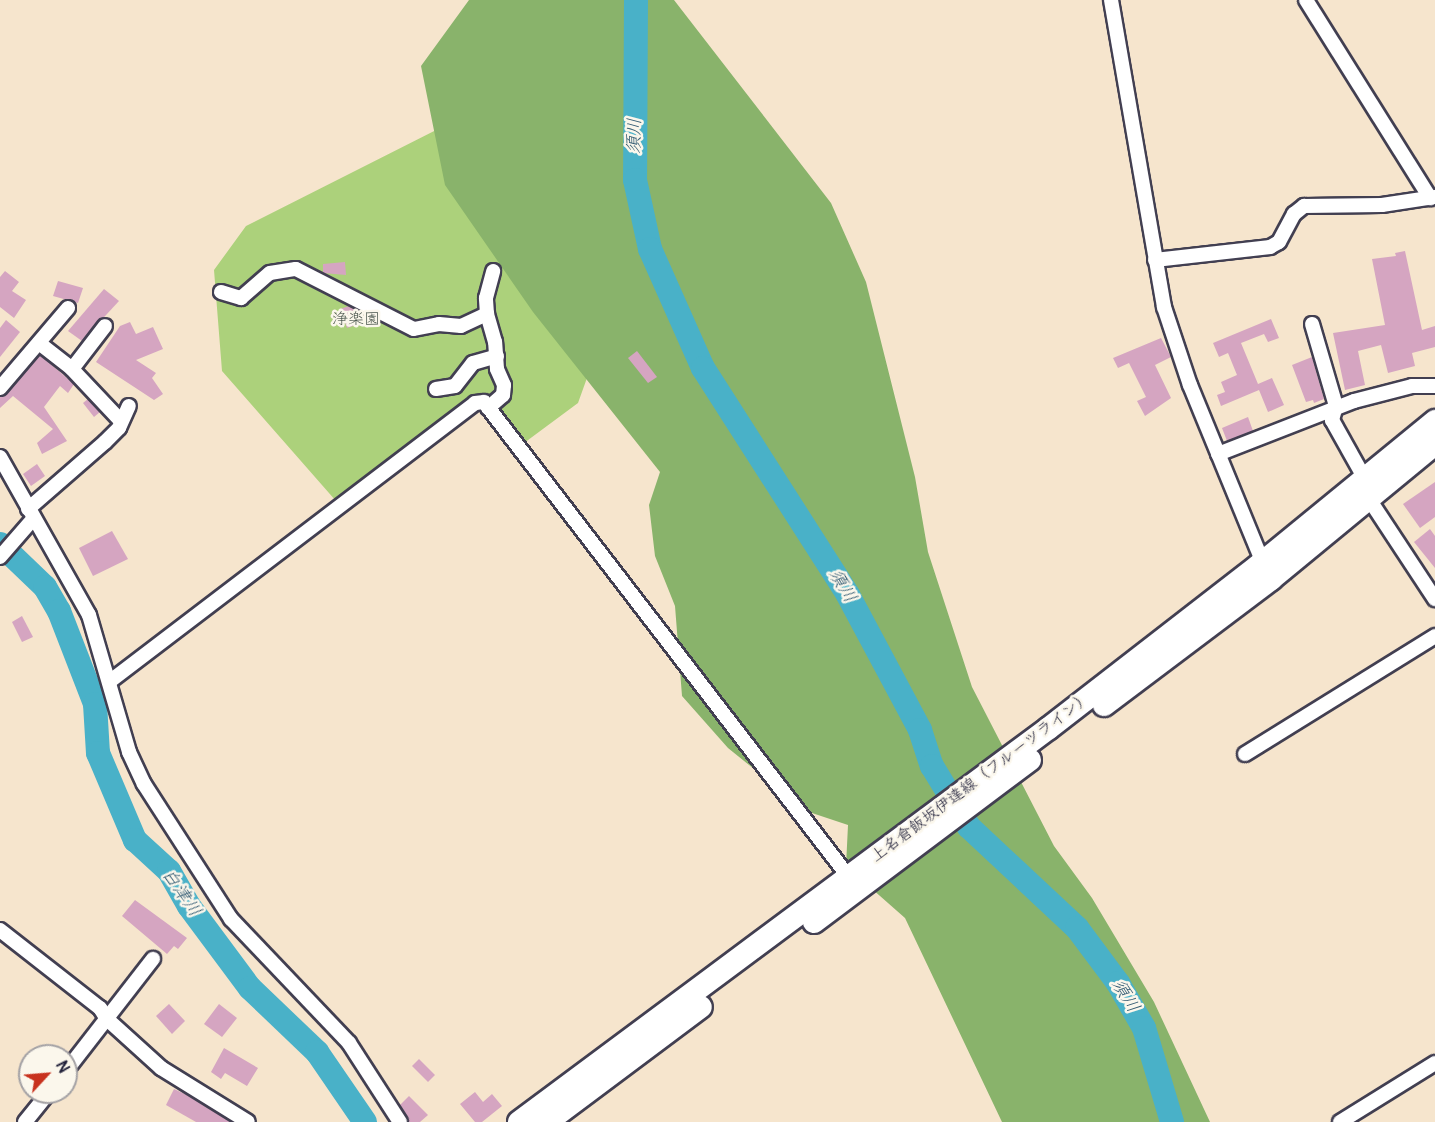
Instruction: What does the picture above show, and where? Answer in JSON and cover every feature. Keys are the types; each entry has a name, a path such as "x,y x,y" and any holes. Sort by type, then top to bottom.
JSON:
{"main road":[{"name":"上名倉飯坂伊達線（フルーツライン）","path":"547,1122 918,833 1267,571 1367,489 1435,422"},
{"name":"上名倉飯坂伊達線（フルーツライン）","path":"1367,489 1435,444"},
{"name":"上名倉飯坂伊達線（フルーツライン）","path":"519,1122 848,876 918,833"}],"street":[{"path":"1111,0 1164,307 1218,454 1267,571"},
{"path":"1155,260 1270,247 1279,242 1294,214 1304,206 1372,205 1432,197 1306,0"},
{"path":"221,292 241,298 270,273 296,269 414,329 461,326 487,314"},
{"path":"488,408 503,395 504,385 497,369 487,314 486,298 493,271"},
{"path":"0,388 68,308"},
{"path":"1312,324 1335,411 1332,420 1367,489 1435,599"},
{"path":"72,369 105,326"},
{"path":"39,343 72,369 120,420"},
{"path":"436,389 455,386 473,363 496,356"},
{"path":"1218,454 1335,411 1354,401 1412,386 1435,386"},
{"path":"109,682 475,403 484,402 848,876"},
{"path":"0,557 31,514 105,442 129,406"},
{"path":"0,457 89,615 135,767 220,904 246,938 297,985 349,1042 400,1122"},
{"path":"1245,754 1435,636"},
{"path":"0,930 100,1008 107,1019 161,1068 248,1122"},
{"path":"78,1056 153,959"},
{"path":"1340,1122 1435,1064"},
{"path":"26,1122 40,1104"}],"green space":[{"path":"469,0 674,0 831,203 866,282 915,477 928,552 972,687 1054,846 1092,898 1154,1002 1210,1122 1002,1122 905,918 846,866 848,825 806,811 728,748 682,696 675,606 655,556 649,505 660,472 533,312 445,185 421,66"},
{"name":"浄楽園","path":"450,123 606,325 578,403 524,443 487,396 472,397 336,501 222,371 214,270 246,226"}],"building":[{"path":"1405,251 1422,330 1435,326 1435,347 1412,353 1415,366 1388,373 1381,345 1358,351 1365,385 1345,390 1333,333 1385,325 1372,259 1396,256 1395,253"},
{"path":"345,262 346,275 323,273 323,264"},
{"path":"5,271 19,282 12,291 26,300 14,318 0,307 0,277"},
{"path":"58,281 83,288 78,303 53,296"},
{"path":"104,289 119,301 82,341 68,331"},
{"path":"349,306 363,313 365,322 347,328 340,309"},
{"path":"1271,319 1279,338 1268,342 1264,334 1241,343 1258,384 1272,378 1284,405 1268,412 1259,390 1221,406 1217,395 1225,392 1221,382 1237,375 1228,353 1219,357 1213,343"},
{"path":"6,320 20,332 0,357 0,328"},
{"path":"130,322 136,334 153,327 163,349 136,360 156,373 152,378 163,394 154,400 96,362 120,326"},
{"path":"1161,338 1171,357 1155,365 1171,398 1145,416 1137,401 1146,397 1129,363 1118,368 1113,358"},
{"path":"637,351 657,377 648,383 628,358"},
{"path":"40,355 74,384 68,393 60,386 44,407 67,441 42,454 37,443 53,429 13,396 0,408 0,397"},
{"path":"1312,357 1324,399 1314,403 1313,400 1306,402 1292,365"},
{"path":"88,399 100,412 94,417 83,403"},
{"path":"1248,417 1253,431 1227,441 1222,428"},
{"path":"37,464 45,476 31,486 23,474"},
{"path":"1435,482 1435,517 1420,528 1403,504"},
{"path":"1430,529 1435,536 1435,568 1414,542"},
{"path":"112,531 128,559 93,576 79,548"},
{"path":"22,616 33,637 22,642 12,622"},
{"path":"135,900 187,938 178,949 174,946 167,954 122,916"},
{"path":"169,1004 185,1021 172,1034 156,1016"},
{"path":"219,1004 237,1018 222,1037 204,1024"},
{"path":"224,1048 258,1068 247,1086 225,1073 221,1079 211,1072"},
{"path":"419,1059 435,1075 428,1082 412,1066"},
{"path":"174,1089 231,1122 196,1122 166,1105"},
{"path":"475,1092 483,1102 492,1094 502,1106 482,1122 475,1122 460,1104"},
{"path":"409,1096 428,1115 420,1122 409,1122 400,1105"}],"waterway":[{"name":"須川","path":"636,0 635,180 650,249 703,368 848,595 920,730 932,766 969,827 1077,928 1118,983 1144,1028 1172,1122"},
{"name":"白津川","path":"0,544 45,587 59,611 95,704 98,753 135,840 169,871 189,906 250,988 317,1052 365,1122"}]}
